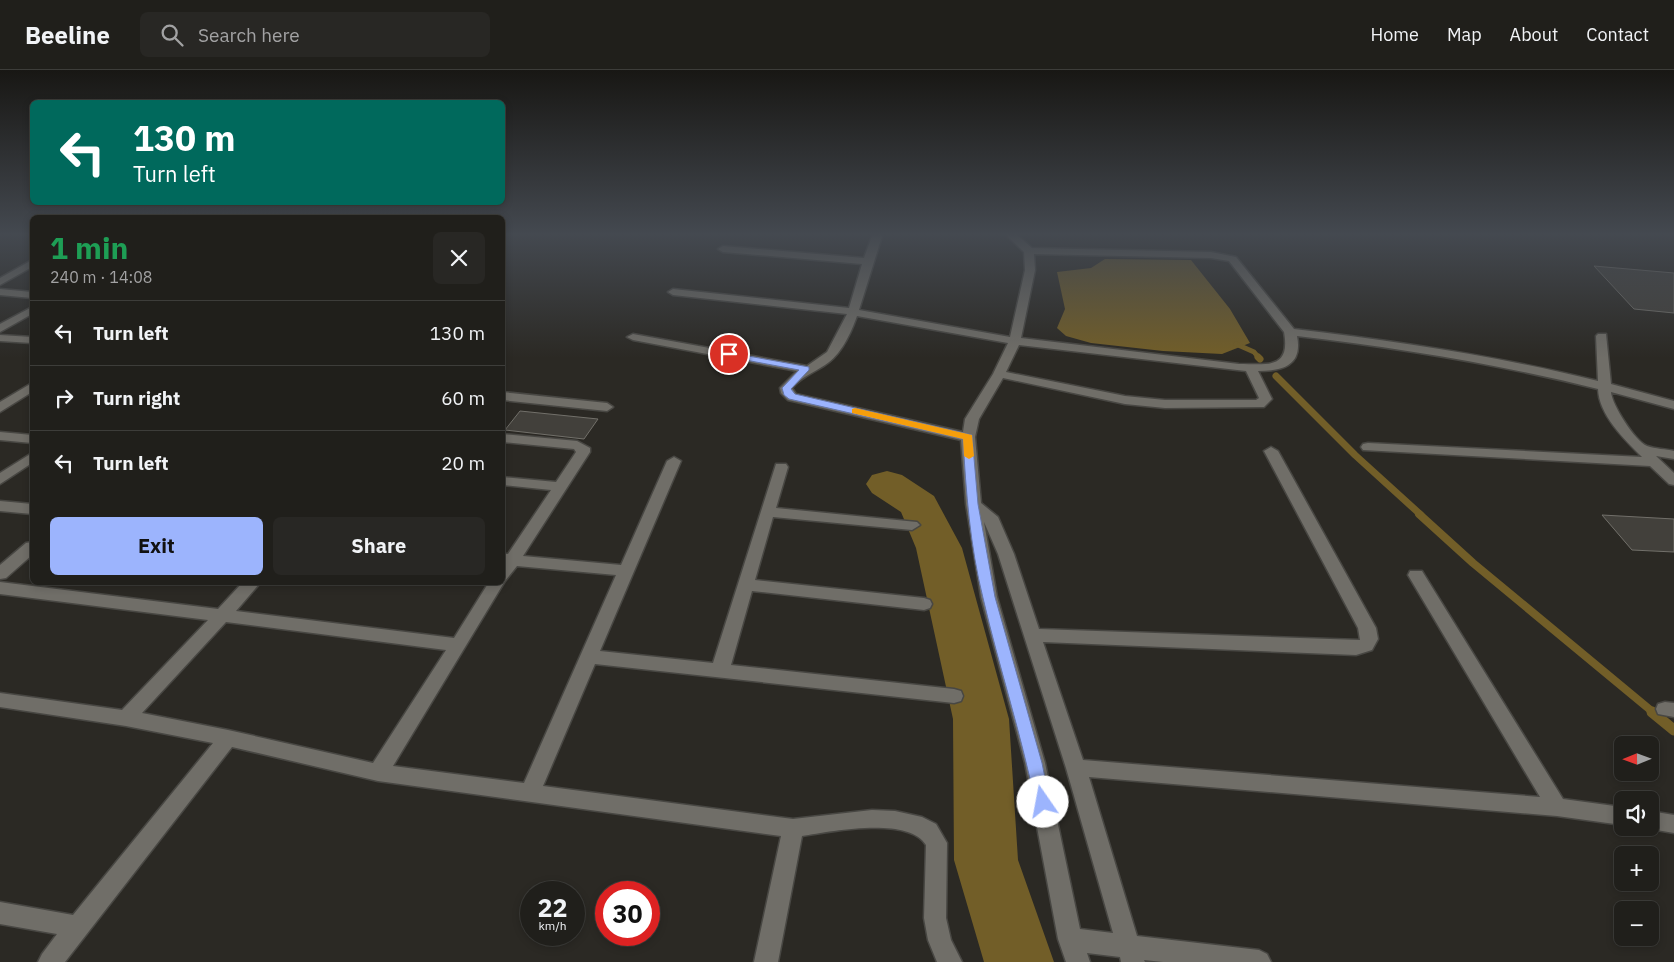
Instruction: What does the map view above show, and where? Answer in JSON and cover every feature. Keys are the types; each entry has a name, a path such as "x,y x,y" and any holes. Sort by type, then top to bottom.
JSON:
{"street":[{"path":"0,282 12,275"},
{"path":"865,275 855,312 831,354 806,368 786,388 787,393 792,396 968,437"},
{"path":"1029,275 1014,340 998,374 972,419 968,437 973,504 989,597 1035,763 1070,939 1078,962"},
{"path":"673,292 855,312 1014,340 1251,369 1278,367 1288,359 1293,347 1290,332 1245,275"},
{"path":"0,292 30,295"},
{"path":"0,329 30,311"},
{"path":"1290,332 1387,342 1463,355 1604,386 1674,405"},
{"path":"1602,336 1604,386 1609,408 1641,449 1674,481"},
{"path":"633,337 806,368"},
{"path":"0,338 30,340"},
{"path":"998,374 1125,400 1165,404 1260,404 1266,399 1251,369"},
{"path":"0,408 30,387"},
{"path":"505,396 607,407"},
{"path":"0,436 30,439"},
{"path":"505,438 577,445 583,448 580,457 561,487 508,560"},
{"path":"1368,447 1655,462"},
{"path":"1641,449 1674,455"},
{"path":"1033,635 1356,648 1366,645 1369,639 1367,628 1271,451"},
{"path":"0,480 30,458"},
{"path":"530,792 674,461"},
{"path":"720,671 781,467"},
{"path":"505,481 561,487"},
{"path":"973,504 990,517 996,528 1076,768 1130,954"},
{"path":"0,506 30,509"},
{"path":"768,512 912,524"},
{"path":"0,574 30,549"},
{"path":"508,560 627,571"},
{"path":"1416,575 1557,807"},
{"path":"126,718 250,585"},
{"path":"378,772 496,585"},
{"path":"746,585 924,604"},
{"path":"0,588 458,645"},
{"path":"590,657 954,696"},
{"path":"0,700 126,718 228,738 378,772 793,828 846,819 875,819 919,824 930,830 936,843 934,905 936,927 940,946 950,962"},
{"path":"50,962 228,738"},
{"path":"1076,768 1557,807 1614,815"},
{"path":"1659,822 1674,824"},
{"path":"766,962 793,828"},
{"path":"0,912 78,926"},
{"path":"1070,939 1130,954 1259,962"}],"shaded area":[{"path":"1058,275 1203,275 1230,309 1250,343 1222,354 1163,351 1091,343 1066,336 1057,328 1065,309"}],"building":[{"path":"1602,275 1674,275 1674,313 1634,309"},
{"path":"520,411 598,419 584,439 505,430"},
{"path":"1602,515 1674,519 1674,552 1632,550"}],"waterway":[{"path":"1236,344 1254,352 1259,358"},
{"path":"1276,376 1355,455 1421,515"},
{"path":"887,484 919,505 939,548 981,719 986,860 1019,962"},
{"path":"1419,514 1473,563 1654,713"},
{"path":"1652,712 1674,730"}],"slow traffic":[{"path":"855,411 968,437 969,456"}],"route":[{"path":"729,354 806,368 786,388 787,393 792,396 968,437 973,504 989,597 1035,763 1043,802"}]}
